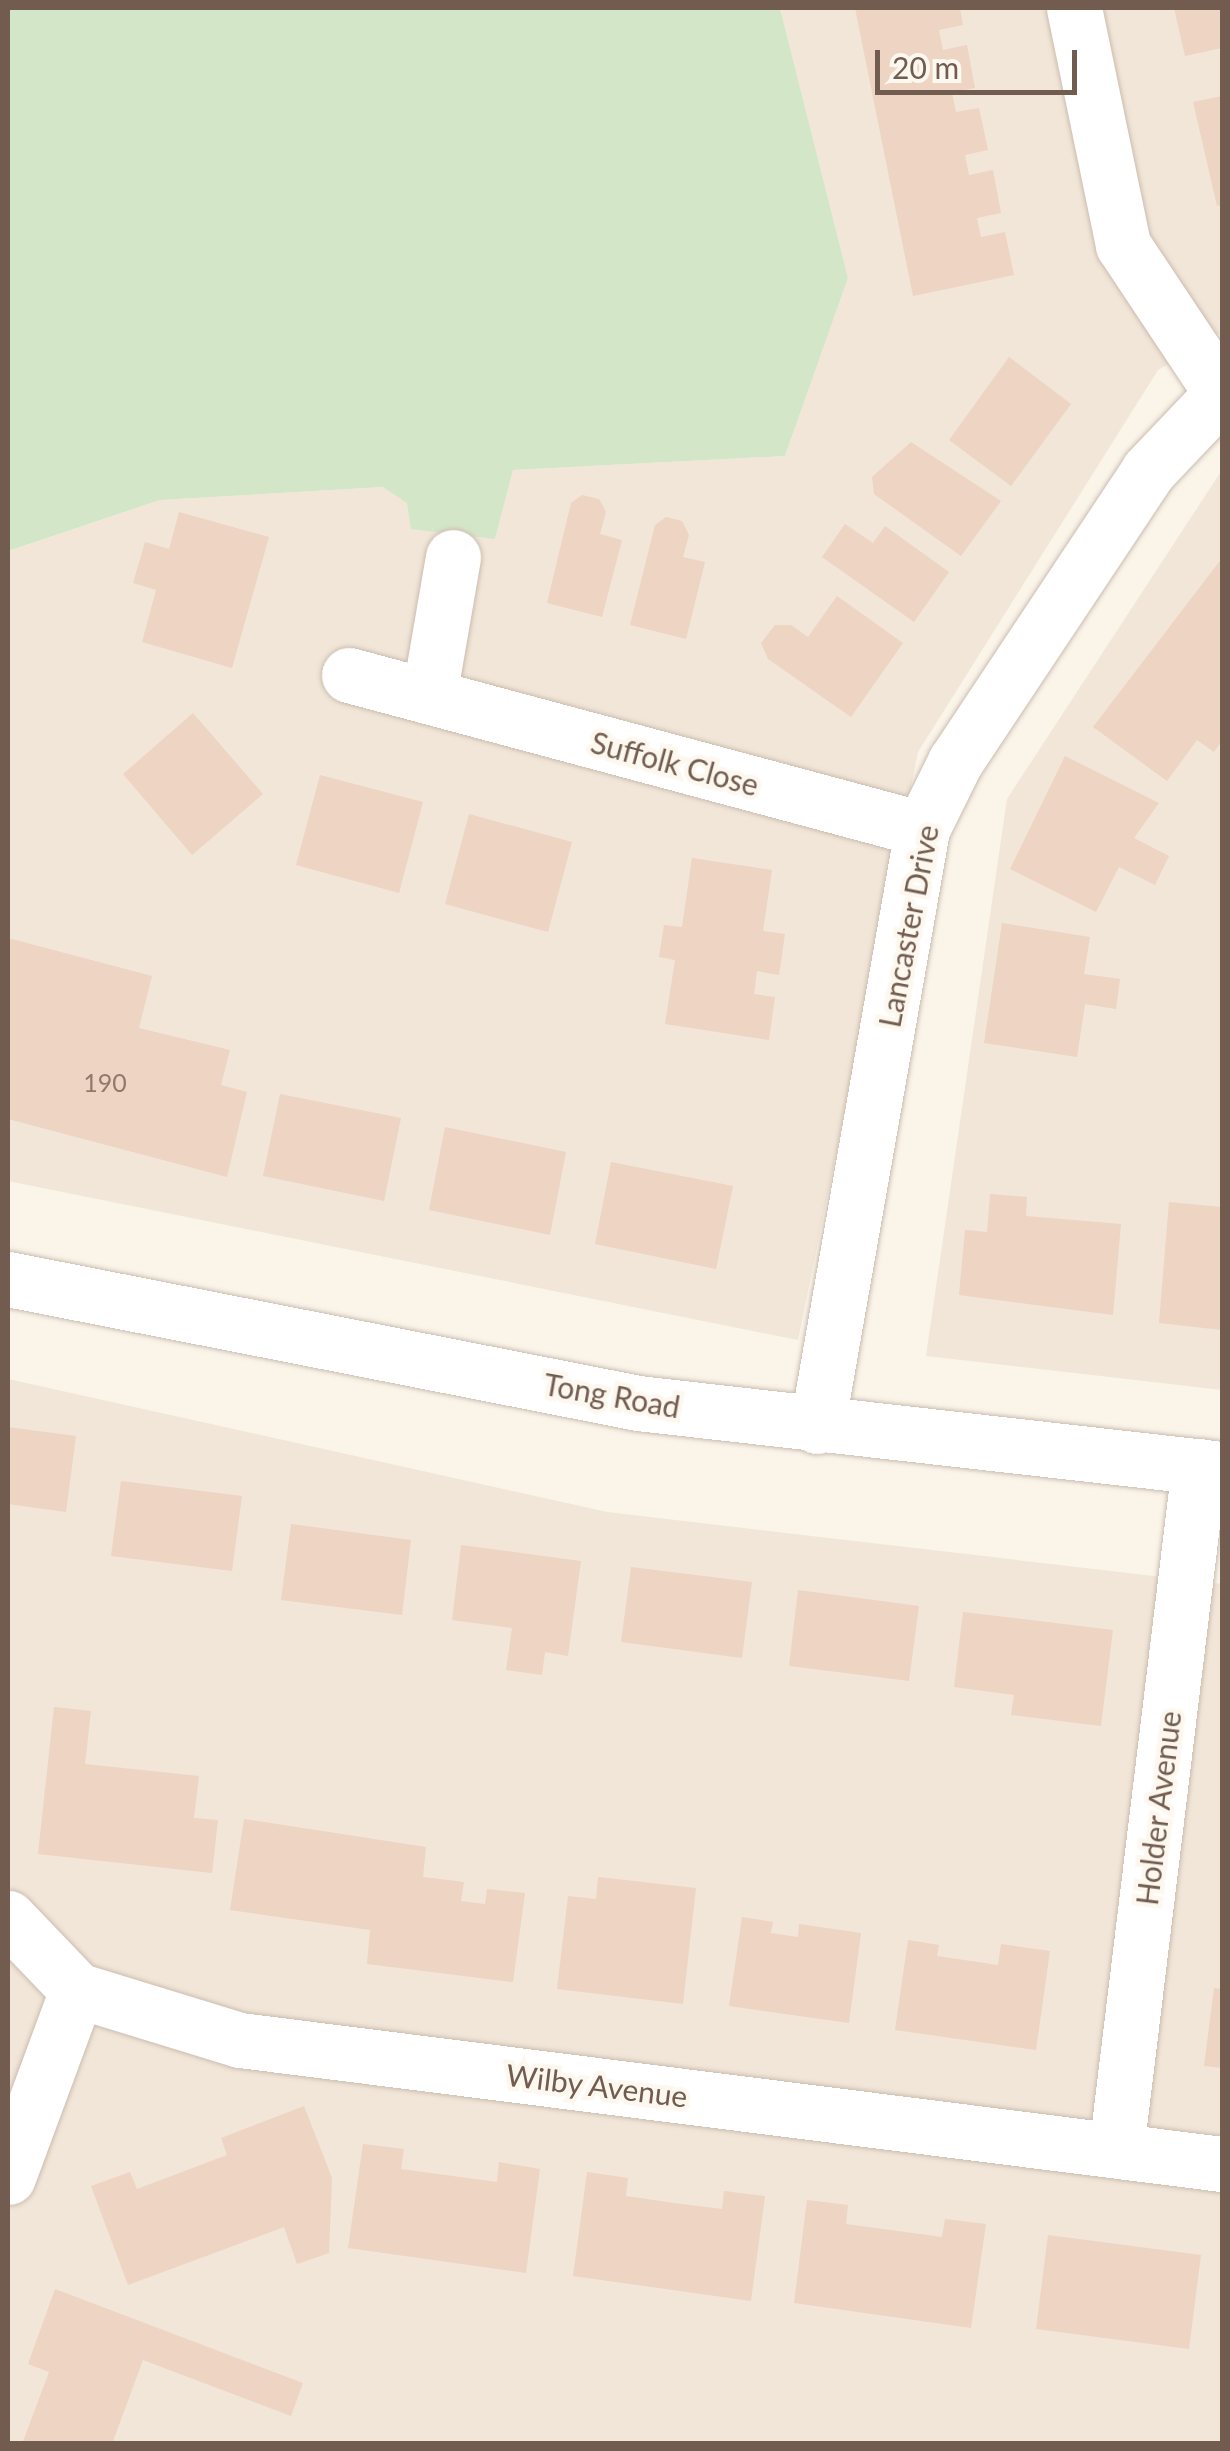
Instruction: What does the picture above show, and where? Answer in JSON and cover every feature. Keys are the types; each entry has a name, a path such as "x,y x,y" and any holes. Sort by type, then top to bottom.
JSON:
{"street":[{"path":"1074,8 1123,245 1222,394"},
{"name":"Lancaster Drive","path":"818,1426 922,829 955,762 1148,472 1222,394"},
{"path":"429,696 453,557"},
{"name":"Suffolk Close","path":"349,675 922,829"},
{"name":"Tong Road","path":"8,1278 638,1402 818,1426 1211,1468"},
{"name":"Holder Avenue","path":"1116,2150 1211,1468"},
{"name":"Wilby Avenue","path":"8,1918 77,1990 240,2040 1222,2164"},
{"path":"8,2177 77,1990"}],"shaded area":[{"path":"780,8 1222,8 1222,332 1158,370 918,752 798,1340 8,1181 8,551 160,500 384,487 495,539 513,470 785,456 848,278"},
{"path":"1222,470 1222,1390 926,1356 1007,799"},
{"path":"8,1379 607,1512 1222,1584 1222,2443 8,2444"}],"green space":[{"path":"8,8 780,8 848,278 785,456 513,470 495,539 411,529 407,503 383,487 160,500 8,551"}],"building":[{"path":"855,8 960,8 963,25 939,30 943,50 967,45 975,88 952,92 956,112 979,108 988,150 965,155 969,175 993,170 1001,213 977,218 981,237 1005,232 1014,275 913,296"},
{"path":"1174,8 1222,8 1222,48 1185,56"},
{"path":"1222,96 1222,205 1217,206 1193,102"},
{"path":"1009,357 1071,404 1011,486 949,440"},
{"path":"911,442 1001,501 961,556 874,494 872,477"},
{"path":"582,495 599,499 606,512 600,534 622,540 602,617 547,603 571,503"},
{"path":"179,512 269,537 232,668 142,642 156,590 133,583 145,542 169,549"},
{"path":"666,517 682,521 689,535 683,557 705,562 686,639 630,625 655,525"},
{"path":"845,524 873,543 885,526 949,572 914,622 822,557"},
{"path":"1222,558 1222,741 1214,752 1197,740 1167,781 1093,727"},
{"path":"837,596 903,643 851,717 768,659 761,643 775,625 791,625 808,637"},
{"path":"193,713 263,794 192,855 123,774"},
{"path":"1065,756 1159,803 1134,838 1169,856 1155,885 1119,867 1096,912 1010,869"},
{"path":"320,775 423,802 399,893 296,865"},
{"path":"469,814 572,842 548,932 445,904"},
{"path":"692,858 772,870 763,931 785,934 779,975 757,971 754,994 775,997 769,1040 665,1024 675,960 659,957 664,925 682,927"},
{"path":"1002,923 1090,937 1084,974 1120,979 1116,1009 1085,1004 1077,1057 984,1043"},
{"path":"8,938 152,976 139,1028 230,1050 221,1085 247,1092 227,1177 8,1119"},
{"path":"280,1094 401,1118 384,1201 263,1176"},
{"path":"445,1127 566,1152 550,1235 429,1210"},
{"path":"611,1162 733,1186 716,1269 595,1244"},
{"path":"990,1194 1027,1197 1026,1216 1121,1224 1113,1315 959,1295 965,1230 987,1232"},
{"path":"1169,1202 1222,1207 1222,1330 1159,1323"},
{"path":"8,1427 76,1436 66,1512 8,1504"},
{"path":"121,1481 242,1496 232,1571 111,1556"},
{"path":"291,1524 411,1540 402,1615 281,1600"},
{"path":"461,1545 581,1561 568,1656 545,1652 542,1675 506,1670 512,1628 452,1620"},
{"path":"631,1567 752,1582 742,1658 621,1642"},
{"path":"798,1590 919,1606 909,1681 789,1666"},
{"path":"963,1612 1113,1630 1101,1726 1011,1715 1014,1695 954,1687"},
{"path":"54,1707 91,1711 85,1764 199,1776 194,1818 218,1820 212,1873 38,1854"},
{"path":"244,1819 426,1847 423,1877 464,1882 461,1901 485,1904 487,1889 525,1893 513,1982 367,1964 370,1930 230,1910"},
{"path":"598,1877 696,1888 683,2004 557,1989 568,1896 596,1899"},
{"path":"742,1917 773,1922 771,1933 798,1937 799,1924 861,1933 849,2023 729,2006"},
{"path":"908,1940 939,1945 937,1956 998,1965 1001,1944 1050,1951 1036,2050 895,2030"},
{"path":"1214,1988 1222,1989 1222,2068 1204,2066"},
{"path":"304,2106 332,2178 329,2253 297,2264 284,2227 128,2285 91,2186 130,2172 137,2189 227,2155 221,2138"},
{"path":"363,2144 404,2149 401,2169 497,2182 499,2162 540,2169 526,2273 348,2248"},
{"path":"587,2172 628,2178 626,2196 674,2203 722,2209 724,2191 765,2196 751,2301 573,2276"},
{"path":"807,2200 848,2205 846,2224 942,2237 945,2219 986,2224 971,2328 794,2303"},
{"path":"1048,2235 1201,2255 1189,2349 1036,2329"},
{"path":"55,2289 303,2383 291,2416 143,2360 112,2444 22,2444 49,2372 28,2364"}]}
